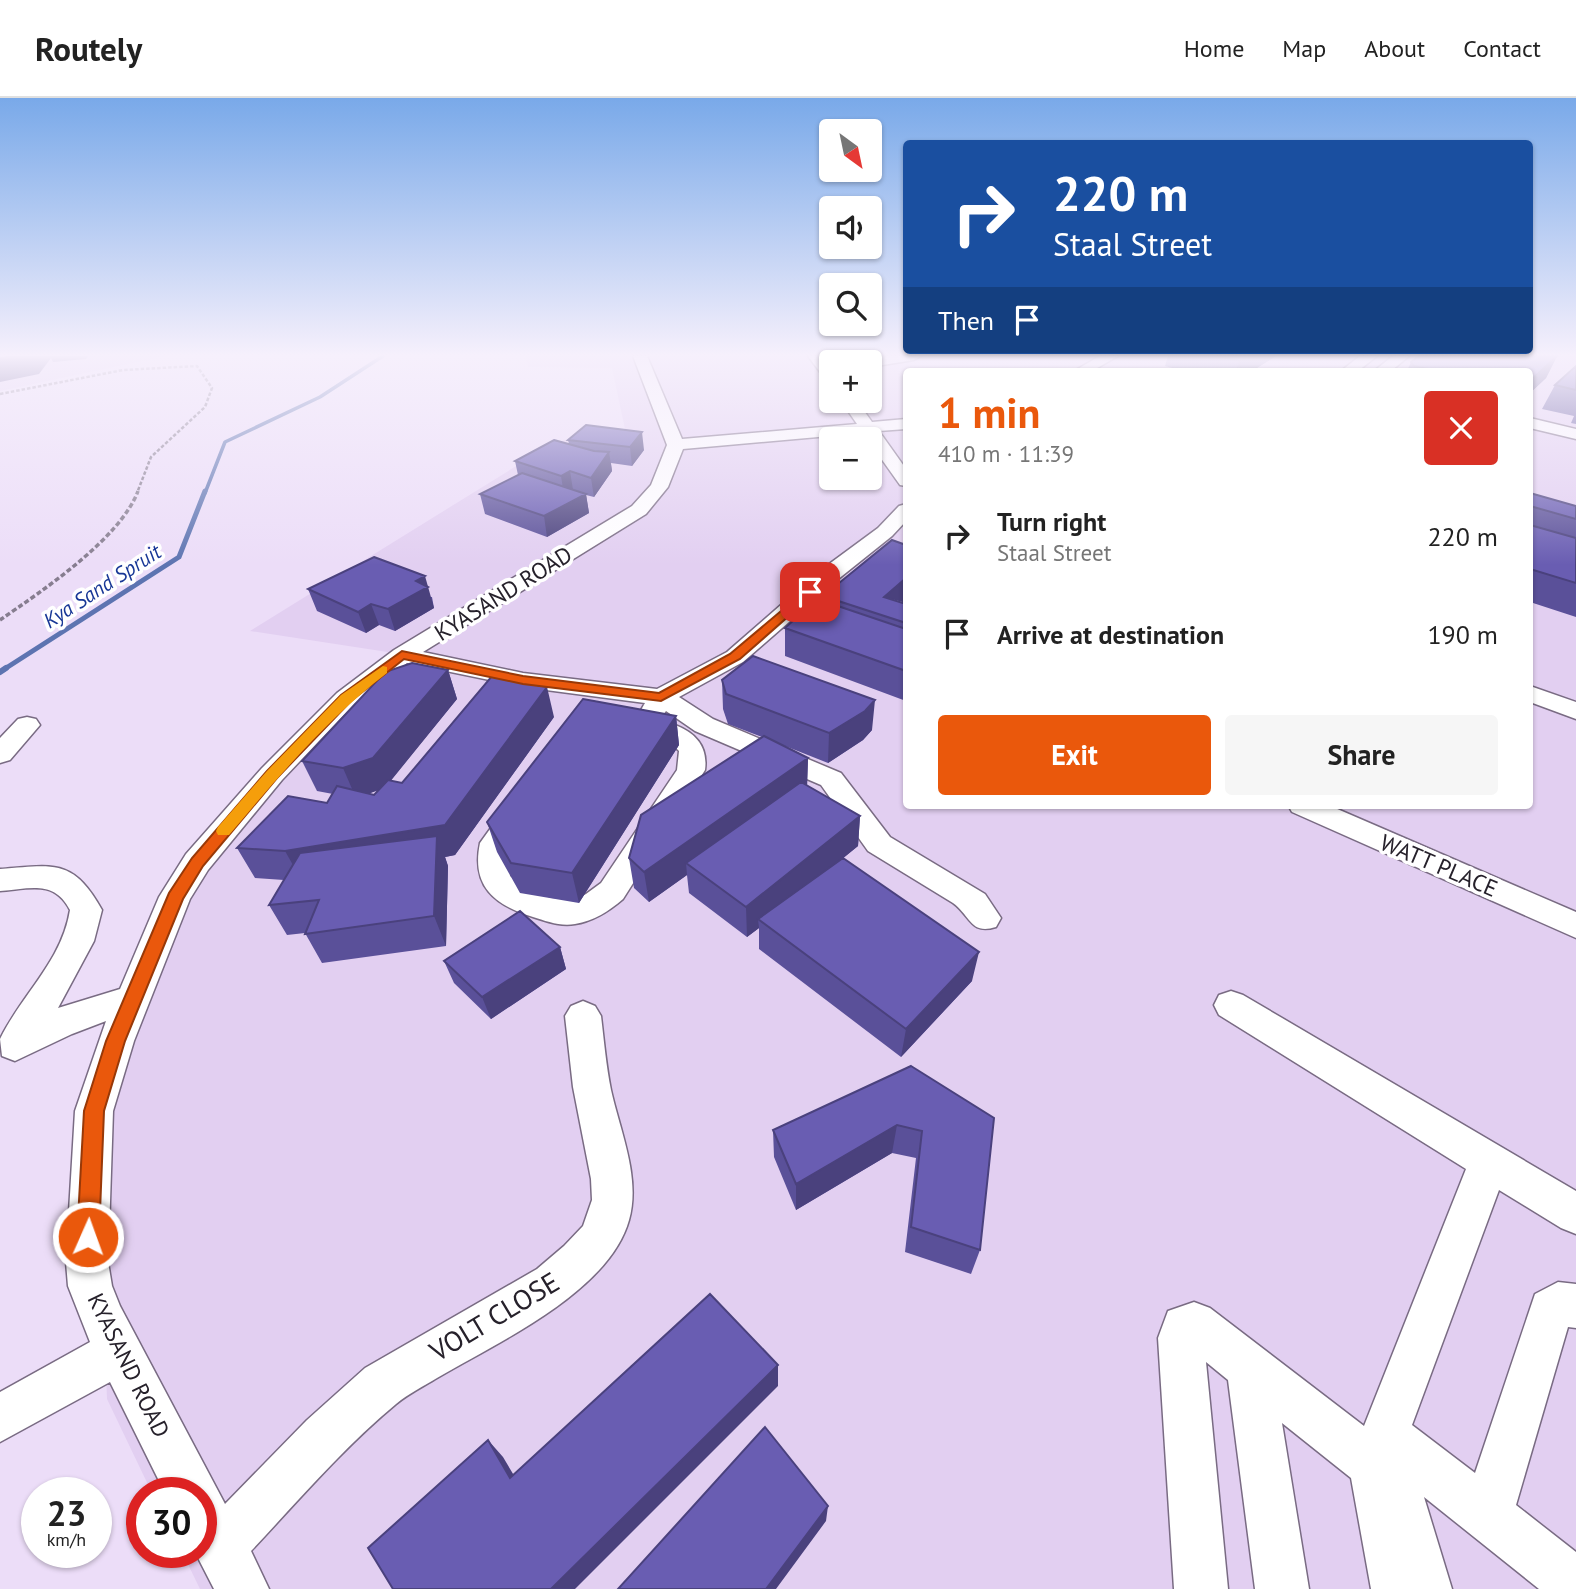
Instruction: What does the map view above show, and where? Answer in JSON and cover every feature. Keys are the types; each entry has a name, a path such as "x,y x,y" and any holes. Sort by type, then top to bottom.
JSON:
{"street":[{"path":"668,426 676,445 819,432"},
{"path":"1541,426 1576,434"},
{"name":"KYASAND ROAD","path":"184,1477 94,1297 87,1262 92,1121 116,1041 175,897 197,862 272,774 346,698 402,655 639,510 664,478 676,445"},
{"path":"882,446 903,477"},
{"path":"645,725 661,697 735,657 903,513"},
{"path":"859,552 883,559"},
{"path":"402,655 523,680 661,697 704,725 831,779 879,844 964,895 974,902 985,918"},
{"path":"1533,695 1576,711"},
{"path":"0,754 27,725"},
{"name":"WATT PLACE","path":"1311,809 1576,926"},
{"path":"0,880 47,876 59,878 72,886 86,910 80,934 59,976 8,1049"},
{"path":"8,1049 49,1026 96,1009 132,1000"},
{"path":"1231,1005 1576,1214"},
{"name":"VOLT CLOSE","path":"221,1549 324,1437 382,1385 552,1283 572,1269 592,1248 607,1225 614,1203 610,1167 593,1095 583,1016"},
{"path":"1398,1589 1380,1446 1489,1163"},
{"path":"1487,1515 1551,1310 1558,1304 1576,1306"},
{"path":"1201,1589 1181,1338 1184,1327 1194,1324 1250,1369 1380,1446 1487,1515 1576,1585"},
{"path":"0,1418 120,1351"},
{"path":"1250,1369 1282,1589"},
{"path":"1380,1446 1425,1589"}],"lane":[{"path":"593,723 645,725 681,738 690,745 694,755 691,770 612,891 599,902 578,912 557,912 532,906 519,902 506,893 494,876 490,859 495,843 571,735 581,727 593,723"}],"path":[{"path":"0,620 71,570 132,506 151,457 185,426"}],"shaded area":[{"path":"624,426 903,426 903,809 1533,809 1533,426 1576,426 1576,1589 200,1589 190,1568 217,1568 217,1477 144,1477 107,1399 101,1236 115,1065 183,909 246,818 394,653 250,631 555,442 625,429"}],"building":[{"path":"585,426 642,432 630,447 568,440"},
{"path":"554,440 594,451 609,452 591,478 570,471 561,476 515,461"},
{"path":"522,473 586,494 544,516 480,494"},
{"path":"1533,494 1576,506 1576,519 1533,507"},
{"path":"1533,526 1576,538 1576,583 1533,570"},
{"path":"892,540 903,544 903,581 884,597 903,603 903,622 823,596"},
{"path":"374,557 425,576 416,581 428,587 388,609 371,604 358,612 308,589"},
{"path":"817,599 903,628 903,670 785,628"},
{"path":"753,656 875,700 865,711 829,733 726,694 722,680"},
{"path":"412,663 448,670 373,758 343,768 302,761 385,672"},
{"path":"492,676 547,687 445,825 285,851 237,848 288,796 327,803 337,786 374,795 388,780 402,783"},
{"path":"583,699 676,716 572,873 511,863 487,822"},
{"path":"764,736 808,758 644,872 629,858 641,815"},
{"path":"801,782 860,816 746,907 686,863"},
{"path":"437,836 434,916 305,934 319,900 269,905 300,853"},
{"path":"843,858 979,952 906,1029 758,919"},
{"path":"520,911 560,947 482,997 444,961"},
{"path":"911,1066 994,1118 980,1250 911,1227 922,1131 897,1125 796,1184 773,1130"},
{"path":"710,1294 778,1365 551,1589 393,1589 368,1548 488,1440 510,1478"},
{"path":"765,1427 828,1506 766,1589 618,1589"}],"waterway":[{"name":"Kya Sand Spruit","path":"205,493 225,442 260,426"},
{"name":"Kya Sand Spruit","path":"3,670 179,557 205,491"}],"slow traffic":[{"path":"224,831 272,774 346,698 383,670"}],"route":[{"path":"88,1237 94,1111 116,1041 175,897 197,862 272,774 346,698 402,655 523,680 661,697 735,657 810,592"}]}
